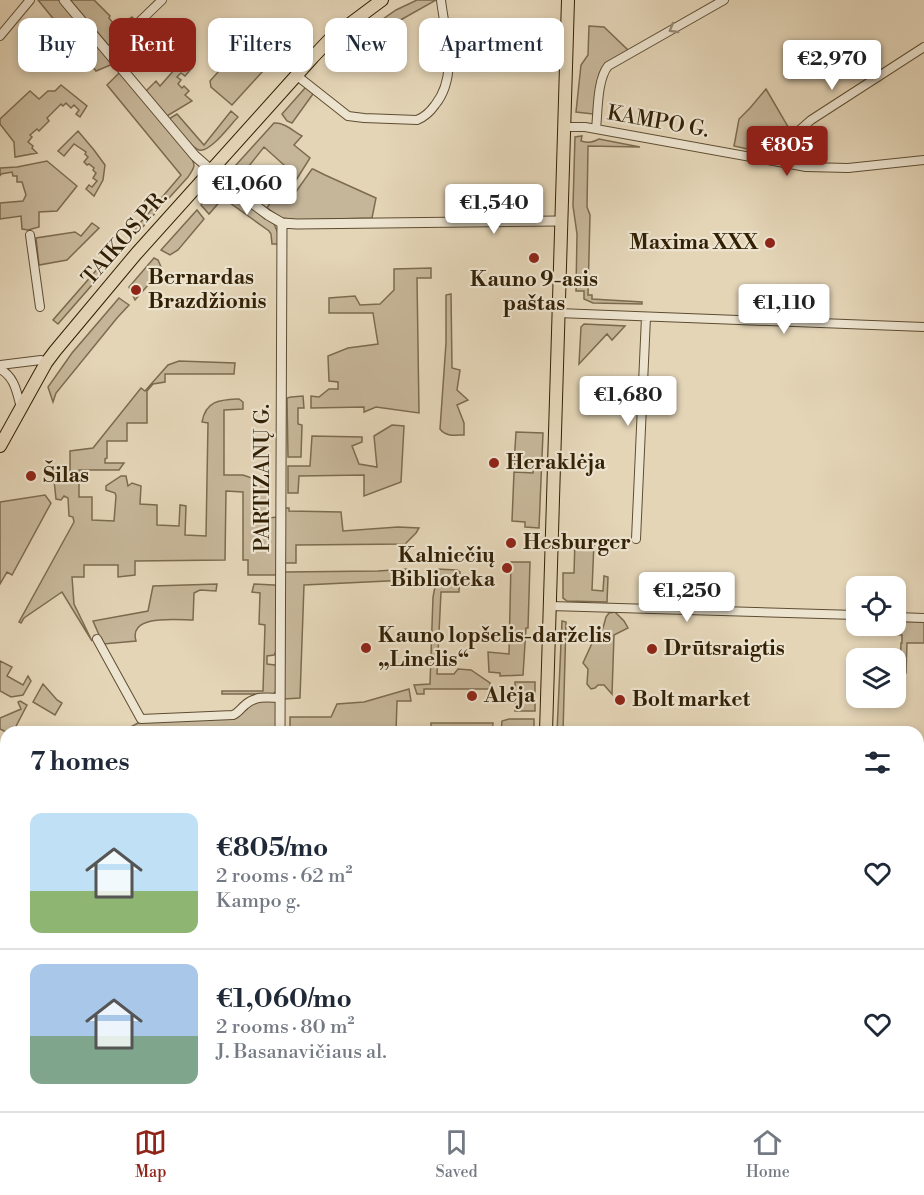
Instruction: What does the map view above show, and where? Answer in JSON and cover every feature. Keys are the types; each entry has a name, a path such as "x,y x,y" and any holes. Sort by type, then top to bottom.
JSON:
{"main road":[{"name":"TAIKOS PR.","path":"0,446 46,363 114,280 210,170 331,38 382,0"},
{"path":"546,726 568,0"}],"street":[{"path":"0,36 30,0"},
{"path":"64,0 195,156 248,201 282,223 560,221"},
{"path":"108,52 162,0"},
{"path":"296,75 348,116 417,120 421,118 442,96 448,76 449,65 441,0"},
{"path":"596,129 601,80 608,66 724,0"},
{"path":"772,161 777,150 811,120 924,47"},
{"name":"KAMPO G.","path":"564,126 585,127 806,167 848,168 924,160"},
{"name":"PARTIZANŲ G.","path":"280,726 282,223"},
{"path":"30,235 40,307"},
{"path":"558,313 924,327"},
{"path":"636,539 646,316"},
{"path":"0,364 41,360 46,363"},
{"path":"0,369 9,376 14,384 21,408"},
{"path":"550,606 846,615"},
{"path":"906,617 924,618"},
{"path":"97,639 141,719 233,715 257,698 280,698"}],"shaded area":[{"path":"38,0 59,0 74,18 53,18"},
{"path":"70,0 94,0 110,16 109,46 97,32 97,18 85,18"},
{"path":"417,0 436,0 404,18 385,18"},
{"path":"589,26 604,27 629,51 600,72 593,114 576,112 581,65 588,55"},
{"path":"97,45 109,59 109,66 97,71"},
{"path":"120,72 190,155 194,164 188,177 139,231 134,230 181,175 107,85"},
{"path":"172,72 189,72 185,76 181,73 177,77 181,80 178,84 189,91 185,95 192,101 167,116 146,91 156,81 160,86"},
{"path":"218,72 262,72 232,105 211,87 210,81"},
{"path":"61,85 87,106 80,117 76,114 79,110 74,105 71,108 66,103 63,106 61,104 47,118 49,121 39,131 37,129 30,135 32,137 28,142 37,153 15,157 14,142 0,124 0,119 30,91 39,99 48,91 55,91"},
{"path":"305,88 310,89 313,94 292,123 287,121 282,114"},
{"path":"766,89 790,130 765,153 734,146 739,119"},
{"path":"231,111 238,117 214,143 204,150 199,150 192,145 169,119 177,114 204,145"},
{"path":"274,123 281,124 302,136 294,145 310,158 283,201 288,203 313,169 376,198 372,218 298,220 282,218 267,208 278,190 271,182 284,165 264,147 241,176 240,169 236,165"},
{"path":"78,131 105,165 103,180 94,196 86,189 89,185 92,187 97,181 93,178 96,173 94,168 84,162 88,157 86,152 74,144 64,156 58,151"},
{"path":"582,136 581,141 586,142 599,139 640,147 588,146 587,207 590,215 588,295 592,295 592,299 642,302 642,304 593,303 584,299 584,291 576,291 577,234 573,206 575,137"},
{"path":"47,161 77,186 57,211 39,212 39,227 28,230 22,229 21,216 0,219 0,203 23,201 26,195 22,182 17,182 17,176 13,176 12,172 0,176 0,168"},
{"path":"241,176 256,188 252,193 249,194 235,183"},
{"path":"226,191 274,224 278,233 278,244 272,244 269,231 223,198 209,214 201,205 211,195 219,196"},
{"path":"197,210 204,219 178,250 170,255 161,250"},
{"path":"92,223 99,228 67,260 39,265 36,238 75,232 81,236"},
{"path":"154,258 158,260 162,269 135,300 129,287"},
{"path":"100,266 105,270 58,324 53,320"},
{"path":"431,268 431,278 417,278 419,413 376,407 364,412 364,407 311,408 311,396 319,397 329,389 338,389 338,382 329,381 328,356 348,348 378,344 373,313 329,313 329,298 355,296 360,305 380,304 394,290 394,269"},
{"path":"451,294 452,368 460,370 457,390 468,400 457,405 464,423 464,435 448,434 440,429 446,343 446,295"},
{"path":"119,298 129,305 56,393 53,402 48,387 72,353"},
{"path":"584,324 625,326 612,340 607,334 579,364 581,327"},
{"path":"179,361 235,363 234,374 165,374 165,382 153,384 147,391 147,423 127,423 127,441 107,441 105,463 124,463 119,470 79,470 79,497 92,497 92,520 114,521 116,496 115,493 106,490 106,486 121,476 126,476 128,486 132,483 141,486 140,504 157,505 157,525 179,526 180,505 186,506 185,535 206,536 208,423 202,422 210,405 220,401 239,399 243,402 243,409 224,410 224,475 243,475 269,484 269,518 277,517 277,573 275,575 248,575 248,560 243,560 243,492 226,491 225,560 135,561 135,575 118,577 118,565 84,565 84,577 72,577 74,604 92,641 62,592 24,618 21,623 19,622 74,522 73,517 69,516 68,498 64,496 61,500 56,499 54,480 66,479 70,475 70,451 93,448 141,388 145,391 168,365"},
{"path":"303,396 304,408 298,408 298,424 302,425 301,457 288,457 287,398"},
{"path":"392,425 404,426 401,482 364,496 364,475 299,476 298,493 288,493 288,466 310,466 312,436 362,437 362,442 352,446 359,464 377,467 374,436"},
{"path":"516,432 543,433 539,528 525,527 525,522 512,521 514,472 533,473 534,465 514,464"},
{"path":"45,495 51,503 12,575 7,572 0,584 0,502"},
{"path":"285,508 289,508 289,511 341,512 343,531 398,527 419,528 405,544 296,545 296,563 285,563"},
{"path":"575,540 594,542 592,590 603,591 604,576 608,577 607,602 567,601 563,598 563,573 574,573"},
{"path":"511,562 530,562 528,628 526,628 523,675 500,676 500,673 489,672 488,652 509,654"},
{"path":"408,569 408,580 304,585 300,698 284,699 285,572"},
{"path":"436,569 460,572 459,592 441,592 437,674 454,674 458,669 471,670 490,683 490,689 424,689 424,694 417,694 414,685 430,684"},
{"path":"217,584 216,591 200,590 194,593 193,620 146,622 135,632 136,641 103,644 93,621 148,611 153,586"},
{"path":"254,584 277,586 276,651 274,655 267,656 267,664 276,667 276,691 273,694 222,694 222,691 263,691 265,625 259,624 260,593 252,592"},
{"path":"615,612 628,628 614,635 612,694 604,685 591,689 587,684 588,669 583,663 594,639 603,628 606,617 609,613"},
{"path":"562,621 566,622 563,726 557,726"},
{"path":"906,621 924,622 924,643 907,643 906,673 906,648 901,648 902,636 906,636"},
{"path":"0,661 12,667 7,676 23,685 28,676 31,681 23,695 11,697 0,691"},
{"path":"515,682 535,682 535,711 515,711"},
{"path":"43,684 62,703 55,715 33,702"},
{"path":"409,689 411,701 397,701 396,726 290,726 290,717 331,717 337,704 364,702"},
{"path":"254,701 275,701 277,704 276,726 132,726 140,722 236,718"},
{"path":"18,702 27,705 16,726 0,726 0,718 21,709"},
{"path":"534,719 534,726 502,726 502,721"},
{"path":"431,723 493,723 493,726 431,726"}],"place":[{"name":"Maxima XXX","path":"770,243"},
{"name":"Kauno 9-asis paštas","path":"534,258"},
{"name":"Bernardas Brazdžionis","path":"136,290"},
{"name":"Heraklėja","path":"494,463"},
{"name":"Šilas","path":"31,476"},
{"name":"Hesburger","path":"511,543"},
{"name":"Kalniečių Biblioteka","path":"507,568"},
{"name":"Kauno lopšelis-darželis „Linelis“","path":"366,648"},
{"name":"Drūtsraigtis","path":"652,649"},
{"name":"Alėja","path":"472,696"},
{"name":"Bolt market","path":"620,700"}]}
